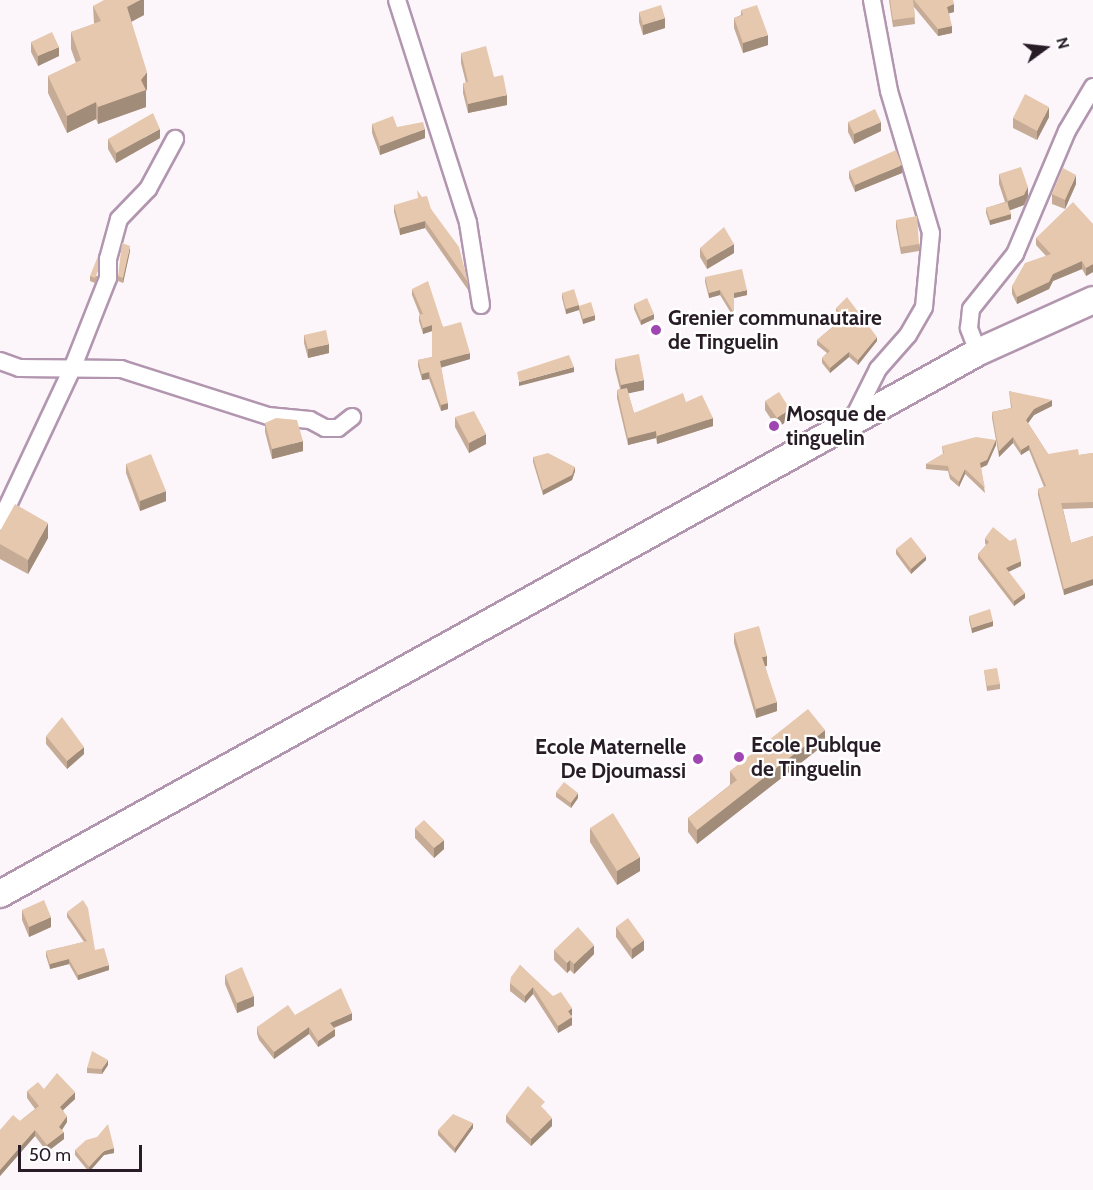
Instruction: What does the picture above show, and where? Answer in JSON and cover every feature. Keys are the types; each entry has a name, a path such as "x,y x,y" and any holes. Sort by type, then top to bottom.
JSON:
{"main road":[{"path":"3,888 978,352 1093,300"}],"street":[{"path":"397,0 468,223 481,305"},
{"path":"852,421 878,369 908,335 924,307 931,233 889,92 872,0"},
{"path":"978,352 969,328 971,309 1015,254 1067,131 1093,87"},
{"path":"0,522 72,369 108,278 108,259 119,219 148,189 174,139"},
{"path":"0,361 19,368 72,369 98,366 121,369 268,416 310,420 326,428 338,428 352,417"}],"building":[{"path":"104,0 140,0 127,7 147,72 141,80 146,90 98,107 96,102 67,116 48,76 81,60 71,32 101,21 93,6"},
{"path":"890,0 913,0 915,17 893,20"},
{"path":"914,0 953,0 954,4 947,7 952,26 938,29"},
{"path":"661,5 665,18 643,25 639,12"},
{"path":"757,5 768,35 743,43 734,18 743,15 741,10"},
{"path":"52,32 59,47 38,56 31,42"},
{"path":"486,46 494,77 503,75 507,95 468,104 463,83 468,82 461,53"},
{"path":"1025,94 1049,107 1037,131 1013,118"},
{"path":"875,109 881,122 854,134 848,122"},
{"path":"153,113 160,129 116,153 108,139"},
{"path":"393,116 397,127 423,122 425,129 380,146 372,124"},
{"path":"896,150 902,165 855,185 849,171"},
{"path":"1021,167 1028,187 1024,195 1008,201 999,174"},
{"path":"1063,168 1076,175 1065,200 1052,194"},
{"path":"417,190 422,197 427,196 431,209 459,247 468,282 425,221 400,228 394,205 418,198"},
{"path":"1007,202 1011,214 990,220 986,208"},
{"path":"1073,202 1093,224 1093,264 1086,268 1082,261 1053,274 1049,282 1017,297 1012,286 1025,263 1051,254 1036,238"},
{"path":"917,216 919,244 901,247 896,220"},
{"path":"724,227 734,244 707,260 700,248"},
{"path":"122,243 130,246 123,278 118,276"},
{"path":"98,256 98,271 95,278 90,276"},
{"path":"742,269 747,290 734,293 734,313 720,290 709,293 705,277"},
{"path":"428,281 443,327 461,322 470,353 440,361 448,403 441,405 429,372 422,374 418,360 432,357 432,325 423,328 419,315 423,314 412,289"},
{"path":"574,289 579,305 566,309 562,293"},
{"path":"847,297 877,337 858,360 849,352 830,368 822,358 830,351 817,340 845,317 836,308"},
{"path":"647,298 654,314 641,320 634,304"},
{"path":"591,302 595,315 583,319 579,306"},
{"path":"326,330 329,344 308,349 304,335"},
{"path":"639,354 644,380 621,385 615,359"},
{"path":"569,355 574,367 519,382 517,372"},
{"path":"627,388 634,413 683,393 686,402 702,395 713,418 657,436 656,431 628,438 617,390"},
{"path":"1009,391 1052,400 1034,409 1026,420 1048,454 1078,449 1079,455 1093,453 1093,502 1061,503 1071,543 1093,536 1093,579 1064,589 1038,489 1046,486 1029,445 1021,450 1013,437 999,451 992,412 1012,408"},
{"path":"779,392 790,409 777,418 765,401"},
{"path":"474,411 486,434 469,443 455,417"},
{"path":"276,418 297,420 303,441 272,449 265,423"},
{"path":"976,437 996,440 987,460 980,463 985,488 965,469 959,482 950,474 948,466 926,464 944,453 942,446"},
{"path":"548,453 575,467 572,475 543,490 533,457"},
{"path":"151,454 166,491 140,501 126,464"},
{"path":"15,504 48,523 28,560 0,544 0,531"},
{"path":"993,527 1010,541 1016,538 1021,561 1006,568 1025,593 1014,601 978,554 989,542 985,538"},
{"path":"911,537 926,556 911,569 896,549"},
{"path":"990,609 993,621 972,628 969,616"},
{"path":"759,626 767,656 762,657 777,702 756,709 734,633"},
{"path":"997,668 1000,684 987,686 984,670"},
{"path":"808,709 825,730 697,830 688,818 737,780 730,771"},
{"path":"62,717 84,747 67,761 46,736"},
{"path":"564,782 578,793 571,803 556,792"},
{"path":"613,813 640,857 617,871 590,828"},
{"path":"424,820 444,840 434,848 415,828"},
{"path":"44,900 51,917 29,927 22,910"},
{"path":"83,900 88,908 95,950 104,948 109,965 78,975 69,959 50,964 46,951 87,941 67,912"},
{"path":"628,918 644,940 632,949 616,927"},
{"path":"578,927 594,945 574,964 570,960 567,963 554,950"},
{"path":"520,965 553,996 561,992 572,1008 568,1011 572,1017 558,1026 533,987 525,996 510,983 511,977"},
{"path":"242,967 254,996 237,1003 225,975"},
{"path":"341,988 352,1013 330,1023 335,1029 318,1041 309,1027 274,1052 259,1034 257,1027 288,1005 295,1015"},
{"path":"92,1051 108,1060 102,1069 87,1068"},
{"path":"57,1073 75,1092 60,1107 67,1116 59,1127 64,1132 47,1145 35,1130 0,1170 0,1130 13,1115 20,1121 39,1106 27,1091 38,1082 44,1089"},
{"path":"528,1086 545,1102 541,1106 552,1118 531,1139 506,1115"},
{"path":"453,1114 473,1123 455,1148 438,1130"},
{"path":"108,1124 114,1148 104,1151 89,1167 75,1150 86,1140 97,1137"}],"place":[{"name":"Grenier communautaire de Tinguelin","path":"656,330"},
{"name":"Mosque de tinguelin","path":"774,426"},
{"name":"Ecole Publque de Tinguelin","path":"739,757"},
{"name":"Ecole Maternelle De Djoumassi","path":"698,759"}]}
